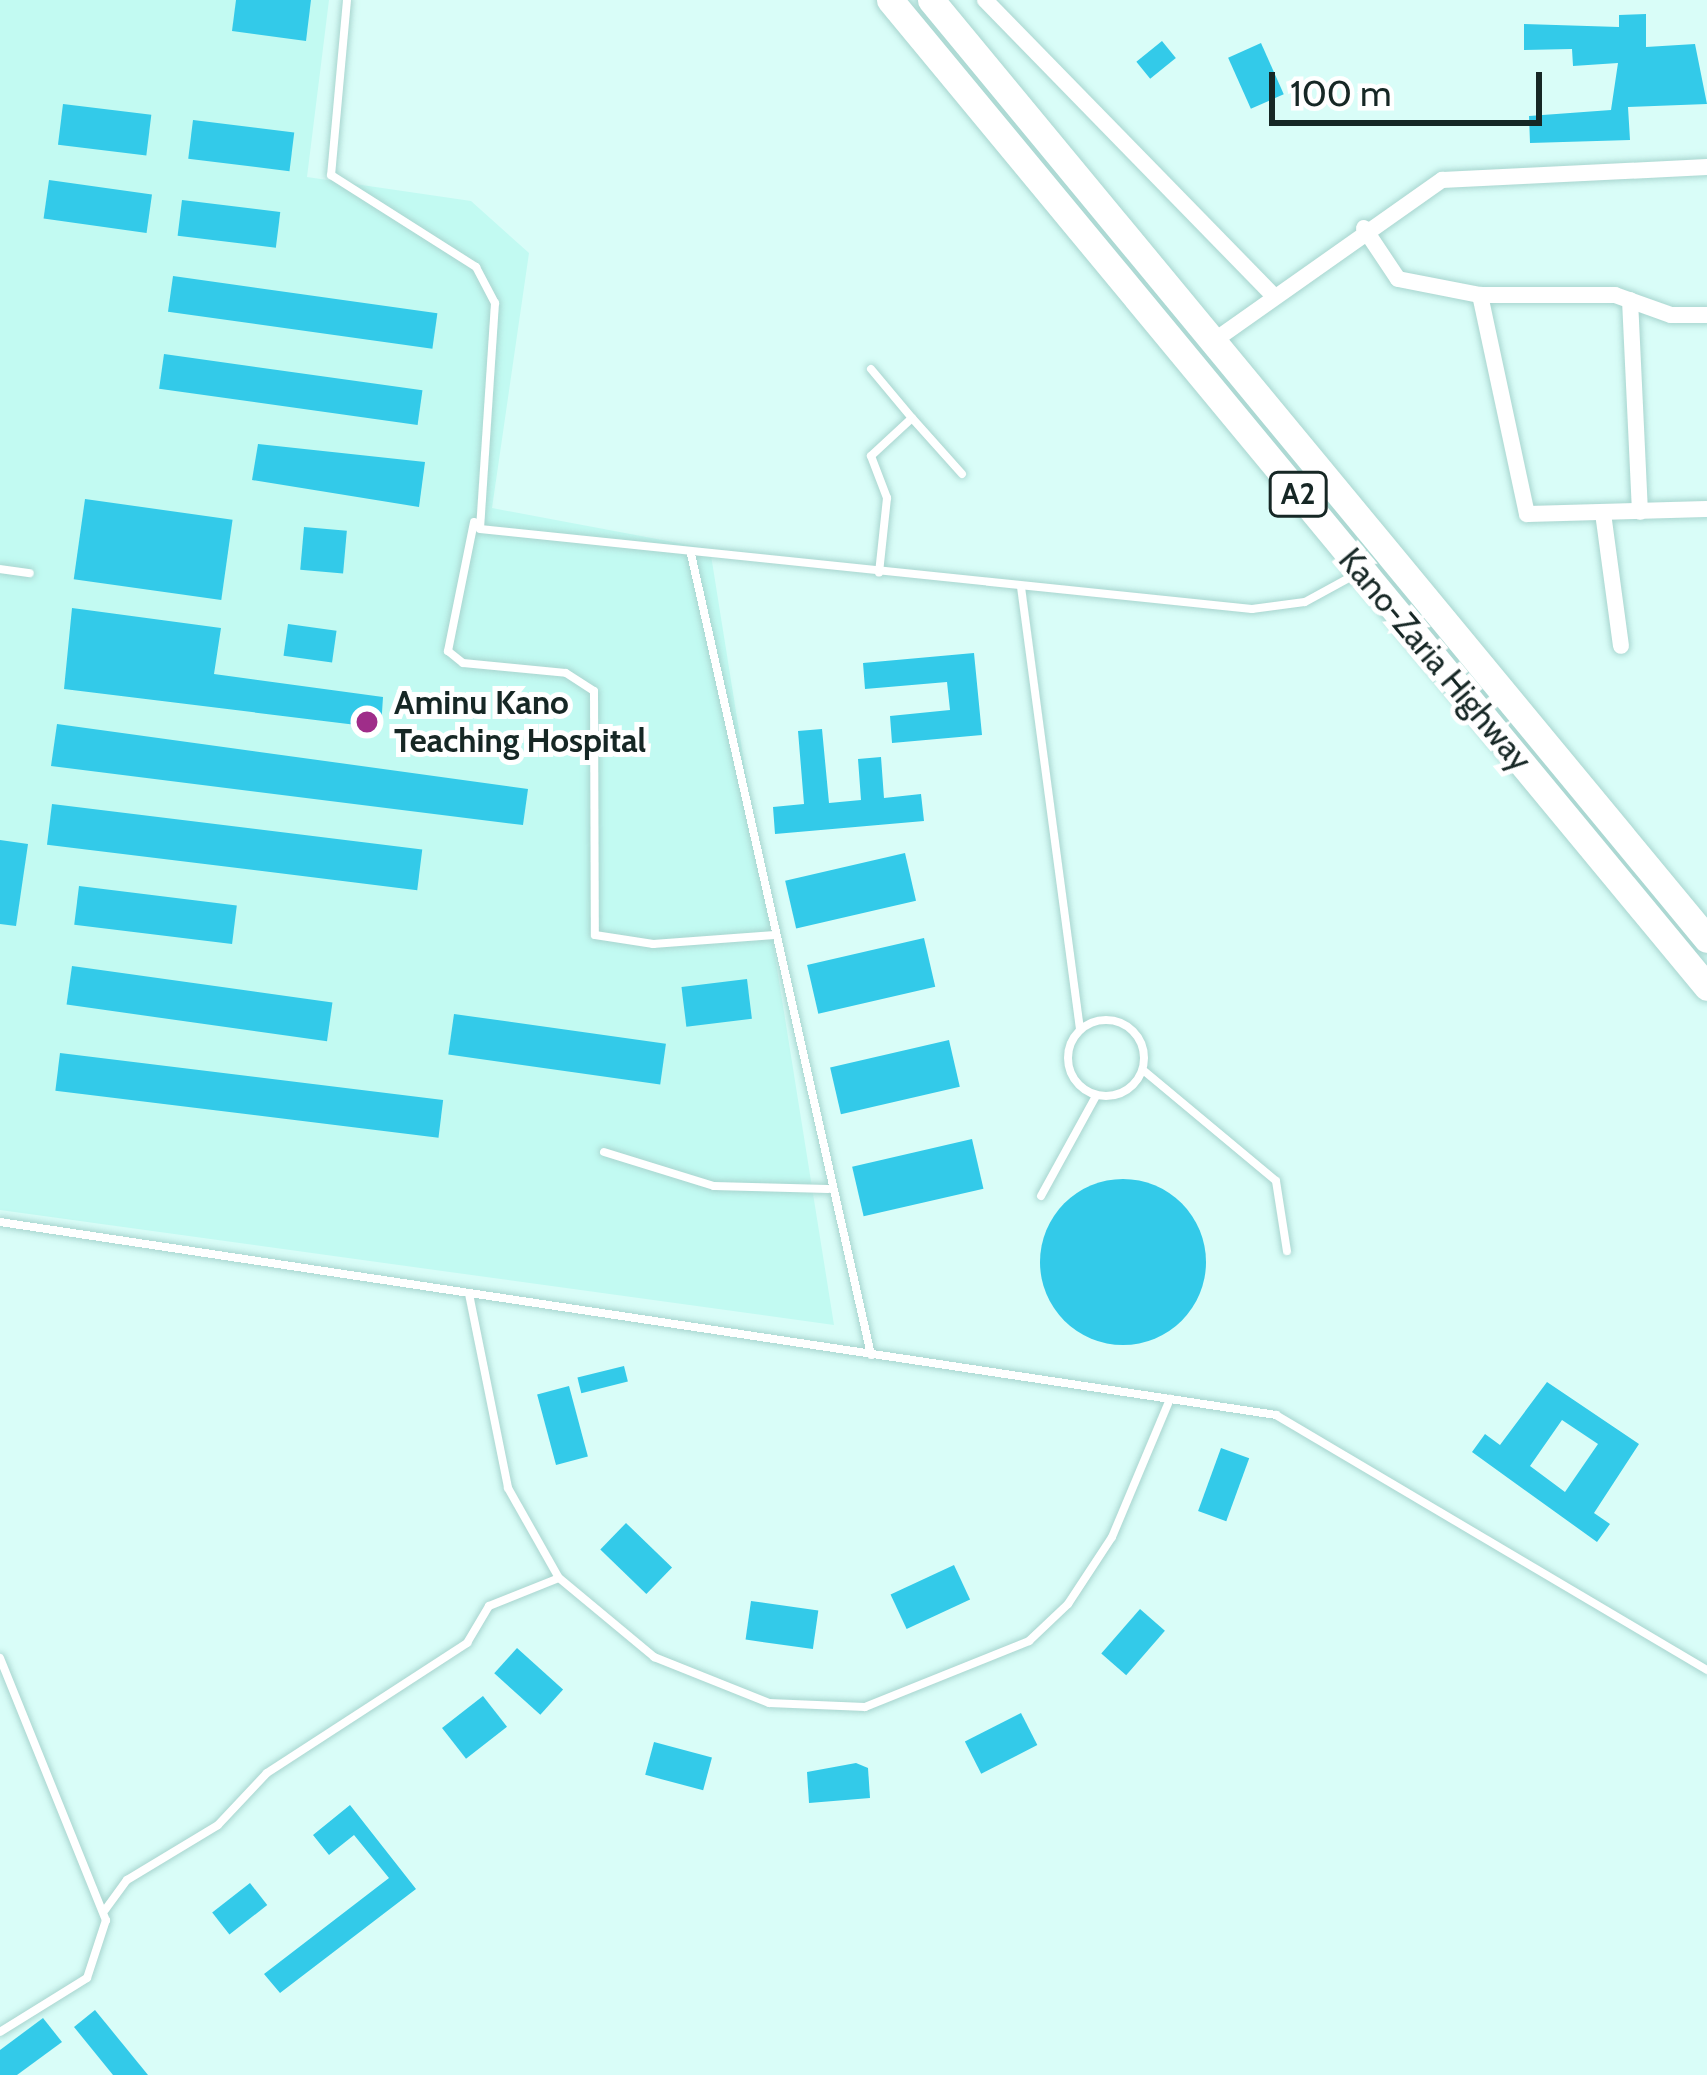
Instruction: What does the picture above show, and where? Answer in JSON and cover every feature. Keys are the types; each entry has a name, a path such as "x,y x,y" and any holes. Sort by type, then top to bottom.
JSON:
{"highway":[{"name":"Kano-Zaria Highway","path":"890,0 1707,987"},
{"name":"Kano-Zaria Highway","path":"931,0 1707,939"}],"street":[{"path":"985,0 1273,296"},
{"path":"1215,340 1364,228 1442,180 1707,167"},
{"path":"1364,228 1398,279 1480,295 1630,300 1707,315"},
{"path":"1480,295 1521,506 1538,517 1707,509"},
{"path":"1630,300 1640,512"},
{"path":"1603,513 1621,646"}],"lane":[{"path":"347,0 331,175 476,267 495,303 474,522 448,651 463,663 566,673 594,691 595,934 653,944 775,935"},
{"path":"871,369 962,474"},
{"path":"879,573 887,498 871,456 912,418"},
{"path":"474,522 495,534 1276,608 1362,571"},
{"path":"691,554 829,1189 871,1356"},
{"path":"0,569 30,573"},
{"path":"1021,587 1080,1029 1067,1066 1096,1096"},
{"path":"1080,1029 1098,1019 1135,1031 1143,1070 1276,1181 1287,1251"},
{"path":"1041,1196 1096,1096 1132,1086 1143,1070"},
{"path":"604,1152 714,1186 829,1189"},
{"path":"0,1222 1170,1399 1300,1423 1707,1670"},
{"path":"469,1293 508,1488 559,1578 601,1618 699,1681 802,1707 912,1696 1029,1642 1068,1604 1112,1537 1170,1399"},
{"path":"104,1910 127,1880 218,1825 266,1773 322,1745 466,1643 489,1606 559,1578"},
{"path":"0,1658 51,1801 104,1910 101,1957 87,1978 0,2032"}],"shaded area":[{"name":"Aminu Kano Teaching Hospital","path":"0,0 329,0 307,177 471,201 529,253 492,508 710,549 834,1325 0,1210"}],"building":[{"path":"236,0 311,0 306,41 232,31"},
{"path":"1646,14 1646,47 1695,44 1707,104 1628,107 1630,140 1530,143 1529,116 1611,110 1618,63 1573,66 1572,49 1524,50 1524,24 1619,27 1619,15"},
{"path":"1162,41 1176,58 1150,79 1136,62"},
{"path":"1261,43 1284,94 1251,109 1228,58"},
{"path":"63,104 151,115 146,156 58,145"},
{"path":"193,120 294,132 289,171 188,159"},
{"path":"49,180 152,194 147,233 44,219"},
{"path":"182,200 280,212 276,248 178,236"},
{"path":"173,276 437,313 432,349 168,312"},
{"path":"164,354 422,390 418,425 159,389"},
{"path":"258,444 425,462 419,507 252,480"},
{"path":"85,499 233,520 221,600 74,579"},
{"path":"304,527 347,531 343,574 300,570"},
{"path":"72,608 221,628 214,674 383,697 381,728 64,689"},
{"path":"288,624 337,631 332,663 284,656"},
{"path":"974,653 982,735 892,743 890,716 950,710 947,682 865,689 863,663"},
{"path":"57,724 528,789 523,825 51,766"},
{"path":"822,729 829,803 861,800 858,759 881,757 884,798 921,794 924,821 775,834 773,807 804,804 798,731"},
{"path":"52,804 422,849 417,890 47,845"},
{"path":"0,840 28,844 16,926 0,924"},
{"path":"905,853 916,901 796,928 785,881"},
{"path":"79,886 237,905 232,944 74,925"},
{"path":"924,938 935,987 818,1014 807,965"},
{"path":"72,966 332,1003 327,1041 67,1005"},
{"path":"747,979 752,1019 686,1027 681,987"},
{"path":"454,1014 666,1044 660,1084 448,1055"},
{"path":"949,1040 960,1087 841,1114 830,1067"},
{"path":"60,1053 443,1100 438,1138 55,1091"},
{"path":"972,1139 983,1189 864,1216 852,1167"},
{"path":"1123,1179 1155,1185 1182,1203 1200,1230 1206,1262 1200,1294 1182,1321 1155,1339 1123,1345 1091,1339 1064,1321 1046,1294 1040,1262 1046,1230 1064,1203 1091,1185"},
{"path":"624,1366 628,1382 581,1393 577,1378"},
{"path":"1547,1382 1639,1444 1594,1513 1610,1524 1597,1542 1472,1452 1485,1434 1500,1445","holes":["1562,1420 1598,1444 1565,1492 1530,1466"]},
{"path":"569,1386 588,1457 556,1465 537,1395"},
{"path":"1221,1448 1249,1458 1226,1521 1198,1511"},
{"path":"626,1523 672,1567 646,1594 600,1550"},
{"path":"954,1565 970,1599 907,1629 891,1595"},
{"path":"751,1601 818,1610 813,1649 746,1640"},
{"path":"1140,1609 1165,1631 1126,1675 1101,1654"},
{"path":"517,1648 563,1689 540,1715 494,1673"},
{"path":"483,1696 507,1727 466,1759 442,1728"},
{"path":"1021,1713 1037,1745 981,1774 965,1742"},
{"path":"654,1742 712,1758 703,1790 645,1775"},
{"path":"856,1763 868,1768 870,1798 809,1803 807,1772"},
{"path":"350,1805 416,1889 280,1993 264,1974 389,1878 354,1835 329,1855 313,1835"},
{"path":"250,1883 267,1905 229,1935 212,1913"},
{"path":"95,2010 148,2075 113,2075 74,2027"},
{"path":"43,2018 62,2042 17,2075 0,2075 0,2050"}],"place":[{"name":"Aminu Kano Teaching Hospital","path":"367,722"}]}
